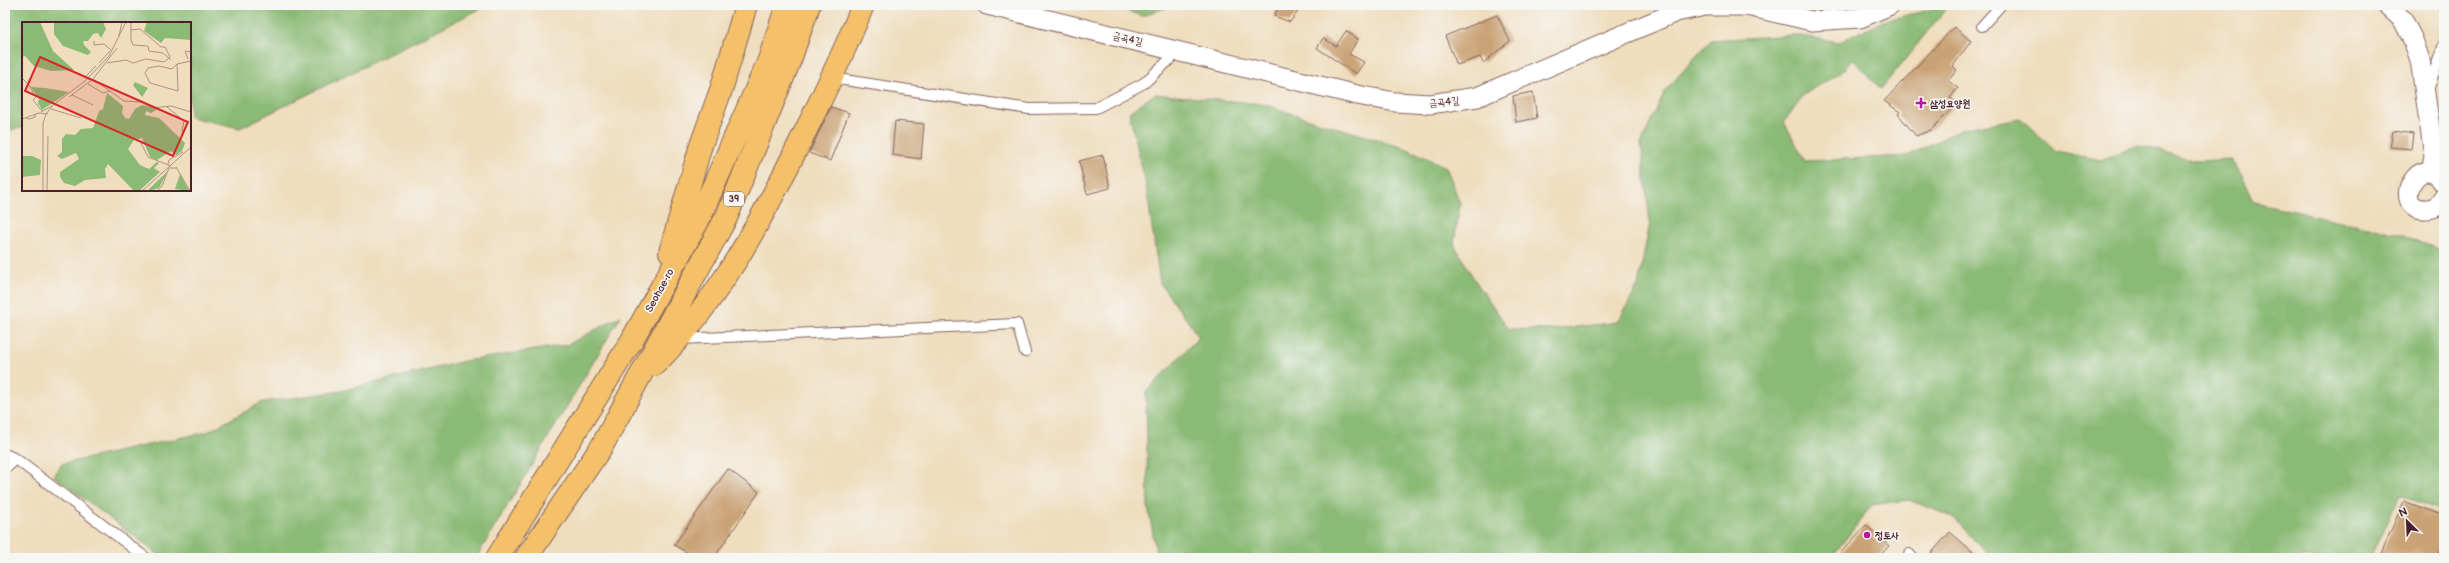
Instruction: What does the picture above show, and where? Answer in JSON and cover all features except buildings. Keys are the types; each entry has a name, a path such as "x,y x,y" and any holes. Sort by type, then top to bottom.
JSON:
{"main road":[{"path":"661,287 701,145 722,87 746,5"},
{"name":"Seohae-ro","path":"497,558 632,340 698,221 769,60 786,5"},
{"name":"39","path":"526,558 602,446 727,216 790,60 809,5"},
{"path":"636,383 681,339 717,292 766,211 832,78 863,5"}],"street":[{"name":"금곡4길","path":"987,5 1357,95 1395,102 1430,104 1477,98 1676,12 1705,6 1747,6 1812,21 1860,18 1890,5"},
{"path":"2387,5 2403,20 2413,40 2420,60 2437,179 2419,174 2414,178 2408,188 2410,200 2414,205 2426,210 2437,206 2444,197"}],"lane":[{"path":"1982,26 2001,5"},
{"path":"2425,99 2444,44"},
{"path":"832,78 1029,109 1096,108 1144,83 1179,51"},
{"path":"681,339 1017,324 1025,352"},
{"path":"5,454 16,459 146,558"},
{"path":"5,469 16,459"}],"green space":[{"path":"5,5 488,5 240,128 191,117 191,22 22,22 22,128 5,130"},
{"path":"1109,5 1174,5 1142,16"},
{"path":"1949,5 1881,89 1853,60 1840,73 1803,95 1784,122 1805,161 1907,156 1962,129 2020,118 2056,151 2101,160 2138,145 2197,161 2230,159 2243,177 2254,202 2403,235 2444,252 2444,512 2400,495 2370,558 1991,558 1953,517 1909,500 1872,505 1831,558 1157,558 1148,506 1146,392 1199,337 1160,283 1146,185 1129,112 1155,94 1263,104 1321,123 1401,146 1446,167 1460,203 1454,244 1474,279 1509,329 1551,330 1618,322 1638,286 1650,222 1641,144 1665,91 1711,40 1794,35 1840,42 1883,21"},
{"path":"621,316 476,558 163,558 54,476 62,464 207,432 263,402 341,391 465,361 567,345"}],"place":[{"name":"삼성요양원","path":"1921,103"},
{"name":"정토사","path":"1867,535"}]}
